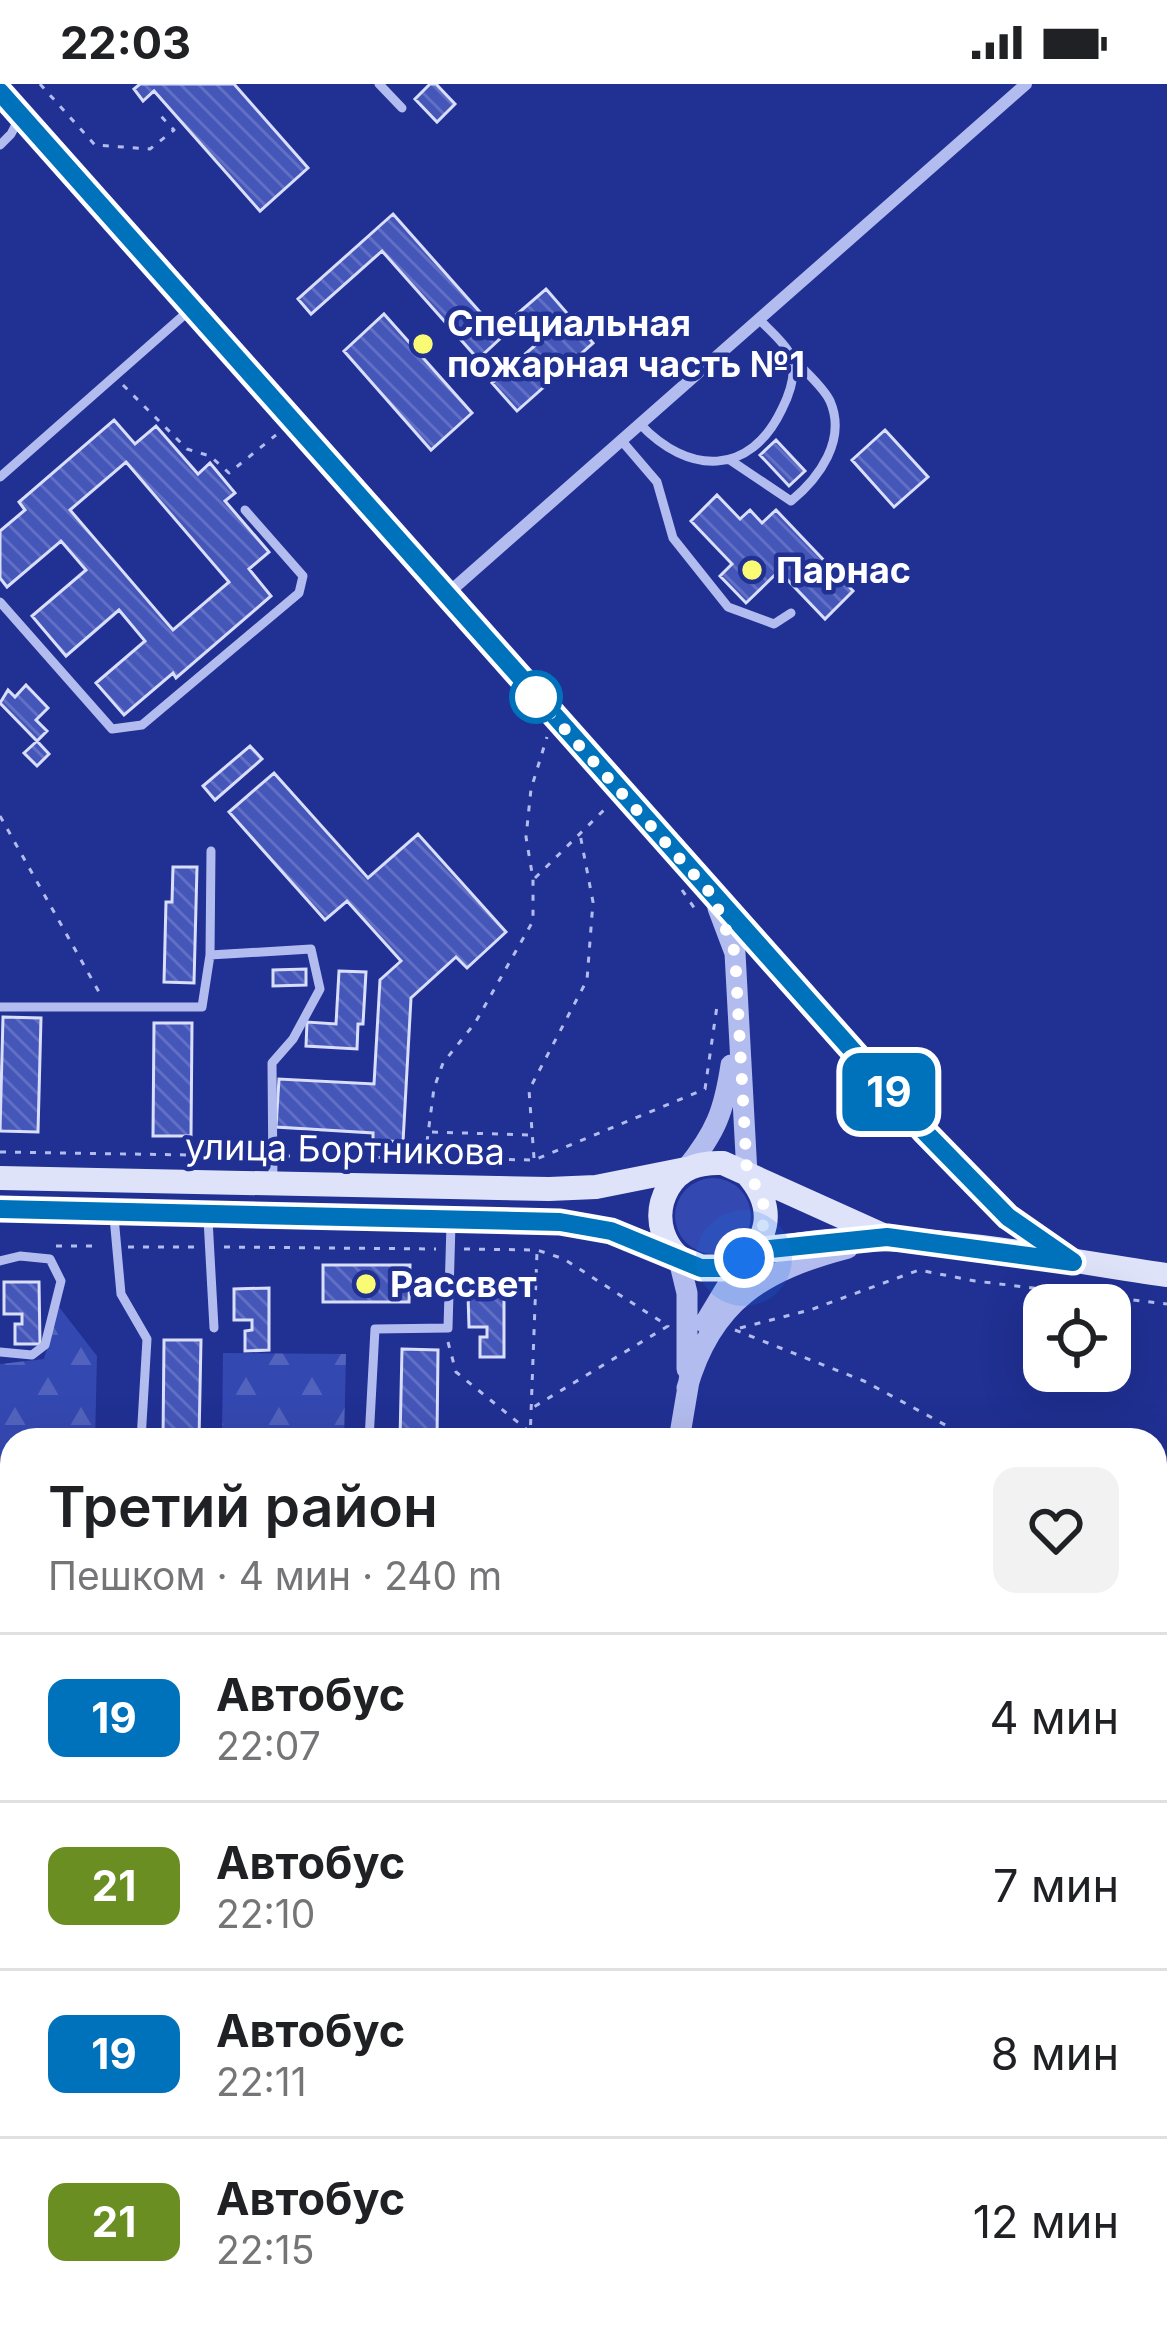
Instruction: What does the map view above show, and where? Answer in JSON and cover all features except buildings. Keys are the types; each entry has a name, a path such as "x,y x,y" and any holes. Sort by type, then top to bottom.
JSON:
{"main road":[{"path":"887,1237 723,1163 706,1162 686,1169 670,1183 662,1201 664,1238 678,1256 701,1268 724,1268 770,1249 887,1237 1167,1275"},
{"name":"улица Бортникова","path":"0,1178 549,1189 596,1187 686,1169"},
{"path":"744,1258 759,1242 766,1222 765,1202 747,1174"},
{"name":"улица Бортникова","path":"0,1209 560,1222 611,1231 678,1256"}],"street":[{"path":"446,595 1026,84"},
{"path":"0,92 965,1175 1022,1230 1073,1262"},
{"path":"713,896 735,953 747,1174"},
{"path":"686,1169 723,1113 738,1023"},
{"path":"687,1388 695,1359 722,1315 765,1276 807,1258 887,1237"},
{"path":"678,1256 687,1292 687,1388"},
{"path":"681,1428 699,1336 744,1258"}],"lane":[{"path":"379,84 402,108"},
{"path":"0,145 21,115"},
{"path":"0,477 191,308"},
{"path":"730,460 791,502 811,485 832,445 830,399 759,319"},
{"path":"640,424 659,444 692,459 730,460 754,449 779,416 793,386 790,355"},
{"path":"621,440 657,482 673,538 728,607 774,624 791,613"},
{"path":"0,602 112,729 142,725 299,593 303,576 244,510"},
{"path":"0,1007 202,1007 210,955 211,851"},
{"path":"210,955 311,949 320,989 293,1039 272,1063 273,1184"},
{"path":"114,1211 121,1294 147,1339 142,1428"},
{"path":"207,1214 214,1328"},
{"path":"370,1428 375,1329 448,1328 451,1220"},
{"path":"0,1261 20,1256 50,1259 62,1281 45,1345 32,1355 0,1352"}],"path":[{"path":"40,84 95,145 150,148 174,130 157,112"},
{"path":"113,376 187,449 209,456 229,473 277,434"},
{"path":"425,1158 434,1088 443,1063 475,1023 533,921 526,837 531,789 547,737"},
{"path":"533,879 608,806"},
{"path":"0,816 106,1006"},
{"path":"534,1160 529,1090 587,980 593,902 580,834"},
{"path":"680,886 703,922"},
{"path":"0,1152 534,1160 705,1088 717,1003"},
{"path":"428,1132 532,1135"},
{"path":"47,1246 537,1250 564,1258 668,1326 532,1408"},
{"path":"531,1428 537,1250"},
{"path":"721,1331 810,1310 919,1270 1167,1304"},
{"path":"448,1328 456,1372 525,1428"},
{"path":"734,1330 864,1381 951,1428"}],"green space":[{"path":"713,1178 740,1189 751,1216 740,1243 713,1254 686,1243 675,1216 686,1189"},
{"path":"59,1307 97,1356 95,1428 0,1428 0,1364 44,1359"},
{"path":"223,1353 346,1354 344,1428 222,1428"}],"bus line":[{"name":"19","path":"0,92 924,1131 1022,1230 1073,1262 887,1237 770,1249 724,1268 701,1268 611,1231 560,1222 0,1209"}],"place":[{"name":"Специальная пожарная часть №1","path":"423,344"},
{"name":"Парнас","path":"752,570"},
{"name":"Рассвет","path":"366,1284"}],"route":[{"path":"536,697 713,896 735,953 747,1174 765,1202 766,1222 759,1242 744,1258"}]}
